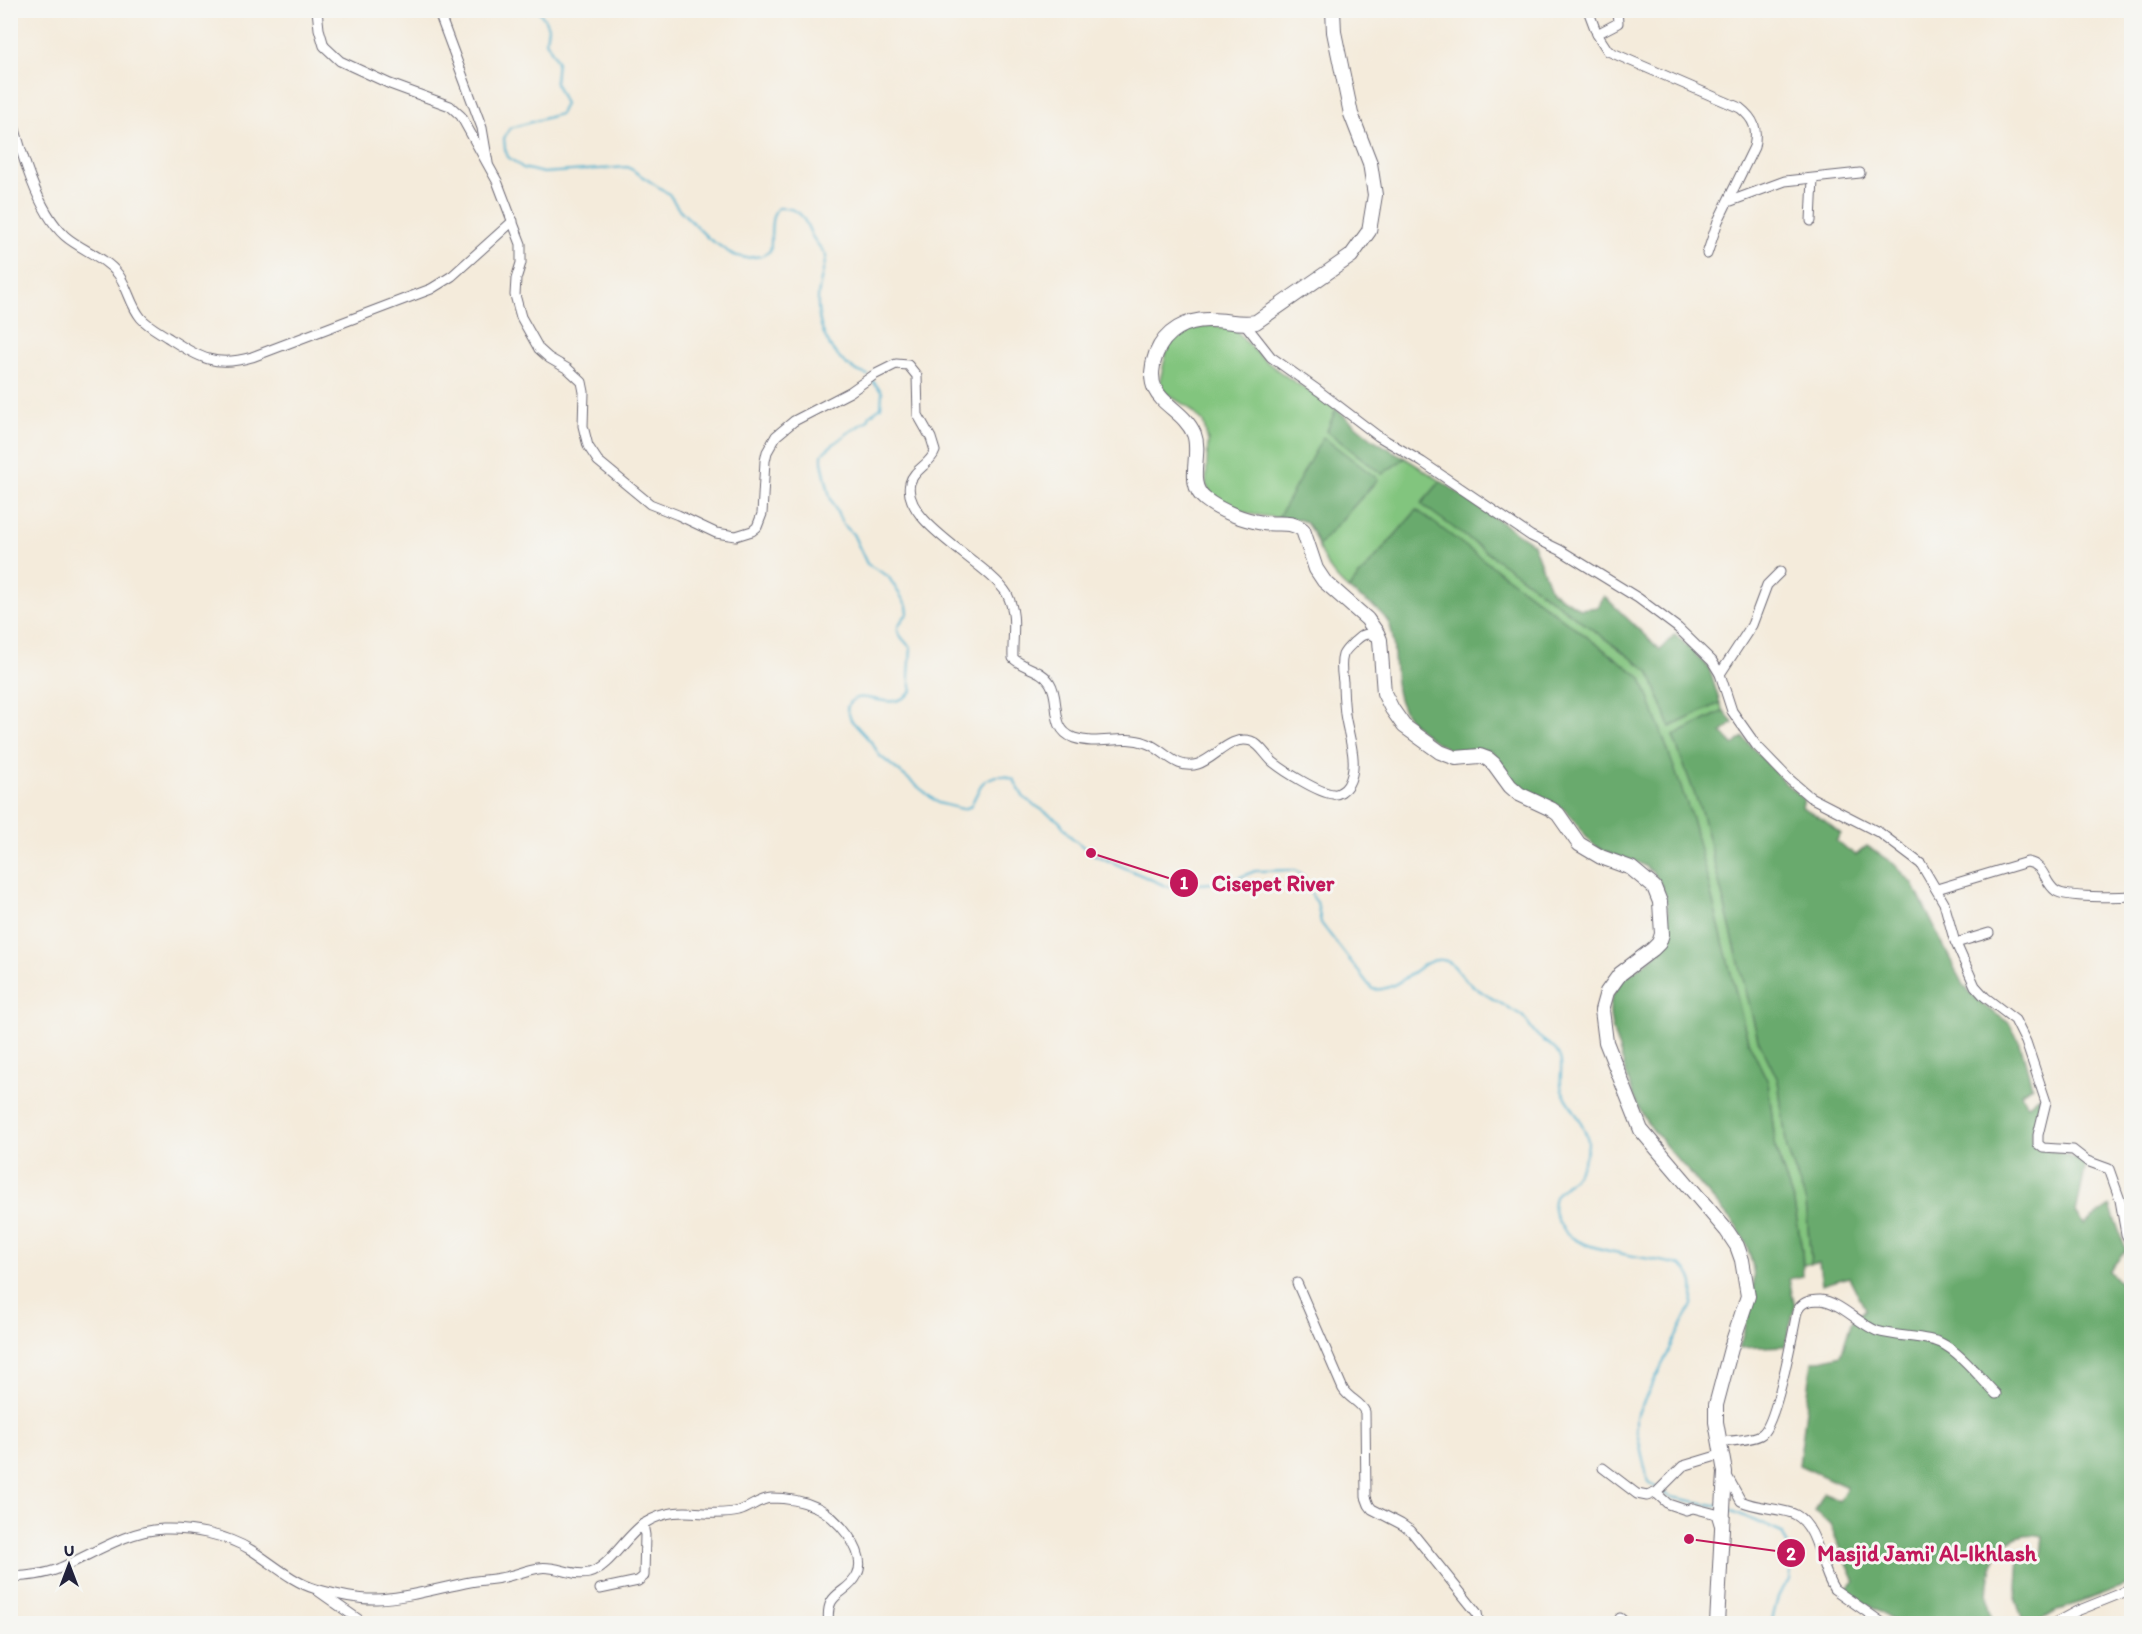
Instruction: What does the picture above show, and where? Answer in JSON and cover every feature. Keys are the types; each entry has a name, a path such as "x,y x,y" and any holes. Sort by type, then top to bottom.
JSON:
{"highway":[{"path":"1333,10 1334,32 1351,114 1370,163 1375,195 1369,231 1351,256 1312,281 1264,318 1245,324 1209,320 1173,330 1157,352 1153,365 1154,388 1160,397 1186,421 1193,433 1197,460 1194,481 1203,498 1246,519 1264,523 1293,524 1303,530 1316,569 1324,581 1374,626 1380,640 1384,693 1392,710 1404,726 1440,752 1456,758 1480,756 1488,759 1519,794 1558,814 1580,844 1601,857 1631,868 1644,877 1658,894 1662,921 1659,943 1620,974 1612,984 1604,1003 1603,1020 1606,1042 1637,1123 1727,1231 1737,1246 1742,1260 1748,1296 1716,1405 1716,1422 1725,1472 1717,1623"}],"street":[{"path":"317,10 324,46 330,54 350,67 443,103 456,110 461,116 497,181 521,244 521,263 516,279 515,295 521,317 539,349 582,382 584,426 588,446 598,460 650,504 678,515 706,530 736,536 745,535 757,527 762,514 767,452 776,436 794,421 850,392 871,377 896,364 908,365 915,372 918,381 918,415 931,438 935,451 930,461 913,477 910,483 911,500 936,531 999,584 1007,595 1015,623 1013,658 1042,674 1051,683 1059,724 1072,737 1089,741 1136,740 1148,743 1175,762 1189,765 1204,761 1236,742 1248,740 1257,743 1274,762 1292,776 1333,794 1341,792 1347,786 1353,772 1345,713 1341,666 1343,655 1361,635 1370,633 1380,640"},
{"path":"438,10 482,128 488,166"},
{"path":"1588,10 1603,45 1613,54 1740,108 1749,115 1754,123 1757,134 1754,147 1715,229 1707,254"},
{"path":"1597,34 1618,23 1617,10"},
{"path":"10,111 27,171 57,228 65,237 117,272 137,312 146,323 199,357 211,361 226,363 252,357 431,289 452,276 513,221"},
{"path":"1728,202 1778,183 1860,173"},
{"path":"1811,221 1813,179"},
{"path":"1245,324 1271,357 1378,436 1422,462 1531,536 1589,567 1638,598 1678,628 1703,651 1720,674 1732,711 1756,745 1789,779 1810,797 1880,833 1921,864 1944,903 1956,943 1975,986 1985,997 2015,1020 2026,1042 2046,1102 2038,1144 2043,1148 2073,1150 2088,1161 2109,1169 2120,1200 2126,1234 2132,1245"},
{"path":"1720,674 1746,636 1767,585 1780,572"},
{"path":"1937,889 2027,862 2039,866 2053,888 2059,892 2091,896 2132,896"},
{"path":"1956,943 1989,933"},
{"path":"1297,1283 1343,1389 1351,1400 1365,1412 1366,1497 1369,1505 1411,1531 1477,1613 1479,1623"},
{"path":"1603,1468 1637,1494 1647,1496 1658,1490 1683,1466 1765,1432 1780,1392 1797,1312 1806,1302 1818,1300 1828,1302 1870,1328 1879,1331 1942,1343 1996,1394"},
{"path":"1725,1472 1741,1501 1798,1516 1815,1539 1829,1582 1834,1589 1842,1597 1884,1623"},
{"path":"1658,1490 1668,1504 1686,1510 1693,1508 1716,1514 1718,1523 1722,1525"},
{"path":"314,1588 352,1597 375,1599 499,1578 540,1568 588,1573 600,1567 643,1524 655,1517 674,1511 734,1512 771,1498 801,1502 817,1507 832,1516 843,1528 856,1549 860,1566 858,1574 831,1602 827,1612 829,1623"},
{"path":"600,1589 638,1581 644,1576 643,1524"},
{"path":"10,1577 40,1574 59,1569 102,1547 141,1533 163,1529 200,1532 248,1548 284,1572 314,1588 365,1623"},
{"path":"2053,1623 2132,1589"}],"green space":[{"path":"1210,325 1235,329 1245,342 1269,363 1336,409 1327,431 1382,474 1405,458 1441,481 1422,504 1649,671 1670,727 1720,703 1724,711 1673,736 1702,814 1758,1039 1778,1080 1787,1149 1806,1202 1811,1264 1803,1264 1794,1203 1776,1150 1768,1082 1748,1041 1692,818 1417,510 1348,589 1338,579 1318,546 1378,479 1278,518 1249,514 1219,500 1210,493 1206,484 1208,441 1203,422 1188,407 1165,393 1160,380 1168,346 1175,337 1183,331"},
{"path":"1336,409 1374,440 1405,458 1382,474 1327,431"},
{"path":"1323,437 1378,479 1318,546 1312,531 1305,522 1294,518 1278,518"},
{"path":"1441,481 1533,544 1551,591 1580,609 1598,607 1604,596 1660,650 1675,634 1709,668 1720,703 1670,727 1649,671 1421,504"},
{"path":"1417,510 1642,678 1692,818 1748,1041 1768,1082 1776,1150 1794,1203 1802,1250 1803,1276 1789,1279 1795,1306 1785,1346 1739,1348 1749,1316 1754,1286 1751,1257 1736,1226 1647,1121 1632,1093 1613,1031 1610,1004 1618,985 1655,955 1663,947 1668,936 1667,902 1658,879 1644,865 1608,853 1592,844 1567,812 1555,804 1527,793 1509,776 1497,757 1490,751 1451,749 1436,742 1419,729 1404,711 1397,692 1393,635 1389,624 1376,609 1348,589"},
{"path":"1724,711 1733,723 1722,733 1734,745 1743,737 1785,783 1804,799 1802,807 1824,820 1841,834 1836,841 1856,855 1867,846 1894,864 1913,884 1963,985 1982,1004 2009,1023 2020,1043 2032,1086 2021,1093 2027,1106 2040,1096 2032,1136 2035,1147 2064,1153 2086,1165 2076,1212 2084,1224 2110,1206 2126,1250 2109,1271 2131,1294 2131,1583 2057,1611 2035,1623 2024,1623 2016,1601 2019,1557 2041,1557 2043,1536 2026,1535 2012,1539 1994,1562 1988,1593 1993,1623 1896,1623 1844,1591 1855,1582 1830,1525 1815,1511 1824,1493 1839,1501 1847,1487 1799,1465 1812,1362 1841,1355 1851,1323 1865,1309 1849,1277 1822,1285 1819,1263 1811,1264 1806,1202 1787,1149 1778,1080 1758,1039 1702,814 1673,736"}],"waterway":[{"path":"538,10 548,27 546,41 557,61 555,82 565,104 560,114 510,128 504,138 508,157 523,168 543,173 628,167 669,194 678,208 708,238 733,255 746,258 762,256 770,251 772,222 778,208 797,212 804,219 812,236 826,256 818,298 820,323 824,334 830,346 846,364 868,375"},
{"path":"871,379 882,392 881,407 870,415 868,420 826,450 822,455 822,462 830,497 842,523 853,534 867,564 888,576 907,606 908,613 900,623 898,631 911,648 909,676 912,691 894,701 866,698 852,701 847,708 851,720 872,743 880,756 938,803 962,809 970,807 986,780 996,776 1005,776 1014,780 1024,798 1059,821 1071,837 1091,853 1166,886 1178,889 1198,884 1228,882 1255,871 1294,870 1306,880 1317,902 1321,923 1372,989 1392,986 1426,964 1434,960 1442,960 1451,964 1463,977 1490,998 1521,1015 1537,1035 1558,1053 1561,1062 1562,1091 1587,1138 1584,1161 1575,1176 1555,1197 1554,1209 1558,1222 1571,1237 1587,1245 1680,1265 1689,1273 1693,1282 1692,1305 1636,1417 1636,1428 1648,1482 1657,1488"},
{"path":"1662,1491 1671,1497 1719,1506"},
{"path":"1728,1509 1782,1533 1792,1554 1790,1580 1778,1597 1771,1624"}],"place":[{"name":"Cisepet River","path":"1091,853"},
{"name":"Masjid Jami' Al-Ikhlash","path":"1689,1539"}]}
